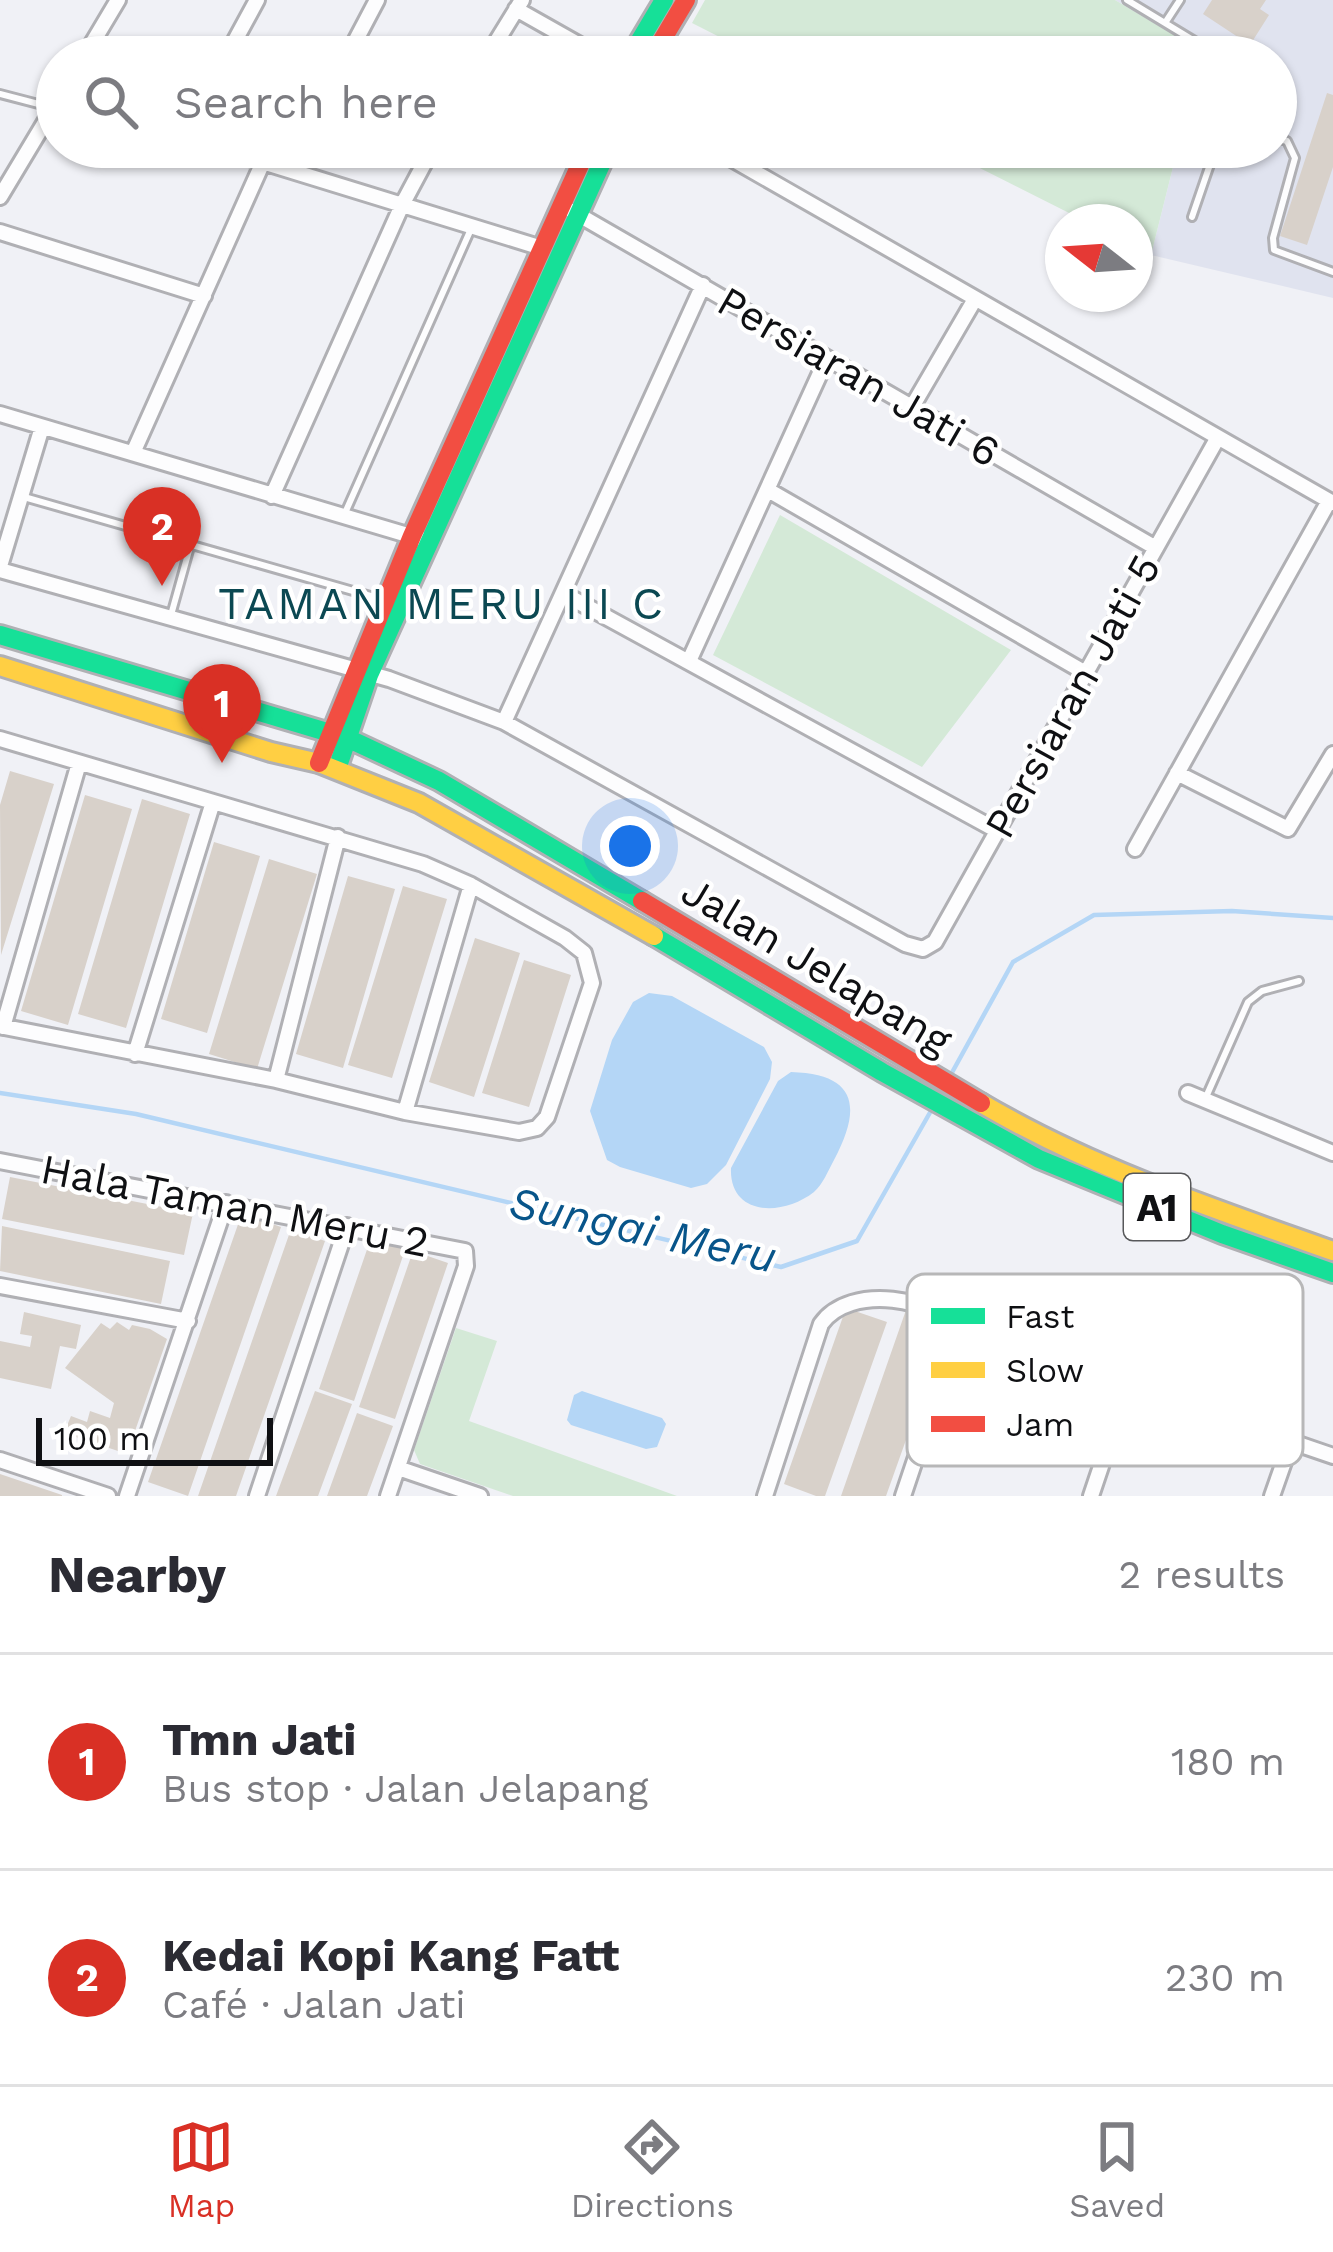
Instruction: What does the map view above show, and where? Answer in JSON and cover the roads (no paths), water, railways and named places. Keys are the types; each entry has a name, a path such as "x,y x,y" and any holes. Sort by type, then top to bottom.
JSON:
{"main road":[{"path":"642,36 664,0"},
{"path":"665,36 686,0"},
{"path":"361,673 570,210 582,168"},
{"path":"328,766 385,600 420,539 542,248 596,168"},
{"name":"Jalan Jelapang","path":"0,635 338,735 439,781 886,1047 988,1121 1333,1252"},
{"name":"Jalan Jelapang","path":"0,667 328,766 419,802 882,1072 988,1121 1091,1181 1333,1273"}],"street":[{"path":"97,36 118,0"},
{"path":"237,36 257,0"},
{"path":"358,36 377,0"},
{"path":"500,36 519,5 568,36"},
{"path":"0,197 36,137"},
{"path":"133,453 260,168"},
{"path":"282,168 542,248"},
{"path":"272,496 422,168"},
{"path":"747,168 1331,502 1135,850"},
{"name":"Persiaran Jati 6","path":"570,210 1156,548"},
{"path":"0,232 204,296"},
{"path":"42,427 0,568 388,679 504,722 703,285"},
{"path":"912,407 975,299"},
{"path":"689,661 827,358"},
{"path":"0,414 420,539"},
{"name":"Persiaran Jati 5","path":"504,722 905,944 923,949 935,942 1216,439"},
{"path":"768,490 1084,672"},
{"path":"564,594 997,830"},
{"path":"0,739 423,864 565,938 584,953 592,983 547,1118 537,1129 519,1132 2,1027 80,763"},
{"path":"1178,773 1288,829 1333,754"},
{"path":"135,1054 214,802"},
{"path":"275,1080 338,837"},
{"path":"405,1112 471,885"},
{"path":"1188,1093 1333,1153"},
{"name":"Hala Taman Meru 2","path":"0,1161 458,1247 466,1254 466,1266 398,1468"},
{"path":"127,1496 226,1203"},
{"path":"257,1496 347,1226"},
{"path":"0,1286 188,1321"},
{"path":"765,1496 818,1333 834,1309 868,1298 907,1303"},
{"path":"1303,1446 1333,1456"},
{"path":"0,1460 108,1496"},
{"path":"903,1496 913,1466"},
{"path":"1090,1496 1100,1466"},
{"path":"1272,1496 1283,1466"},
{"path":"388,1496 398,1468 480,1496"}],"lane":[{"path":"1127,0 1186,36"},
{"path":"1165,23 1180,0"},
{"path":"0,94 36,101"},
{"path":"1192,217 1209,168"},
{"path":"1292,168 1274,250 1333,272"},
{"path":"344,516 472,227"},
{"path":"21,496 385,600"},
{"path":"170,619 190,547"},
{"path":"1205,1100 1248,1001 1262,991 1299,981"}],"water":[{"path":"649,993 672,996 764,1047 772,1062 770,1079 726,1165 707,1184 691,1188 607,1160 590,1111 612,1040 633,1002"},
{"path":"791,1072 830,1079 842,1087 850,1110 848,1125 814,1192 787,1206 760,1207 739,1196 731,1168 778,1081"},
{"path":"582,1391 662,1418 666,1424 657,1447 646,1449 571,1425 567,1420 574,1395"}],"waterway":[{"name":"Sungai Meru","path":"949,1078 1013,962 1094,915 1232,911 1333,918"},
{"name":"Sungai Meru","path":"0,1093 136,1114 781,1267 857,1241 932,1109"}],"place":[{"name":"Kedai Kopi Kang Fatt","path":"162,586"},
{"name":"Tmn Jati","path":"222,763"}],"district":[{"name":"TAMAN MERU III C","path":"442,603"}]}
